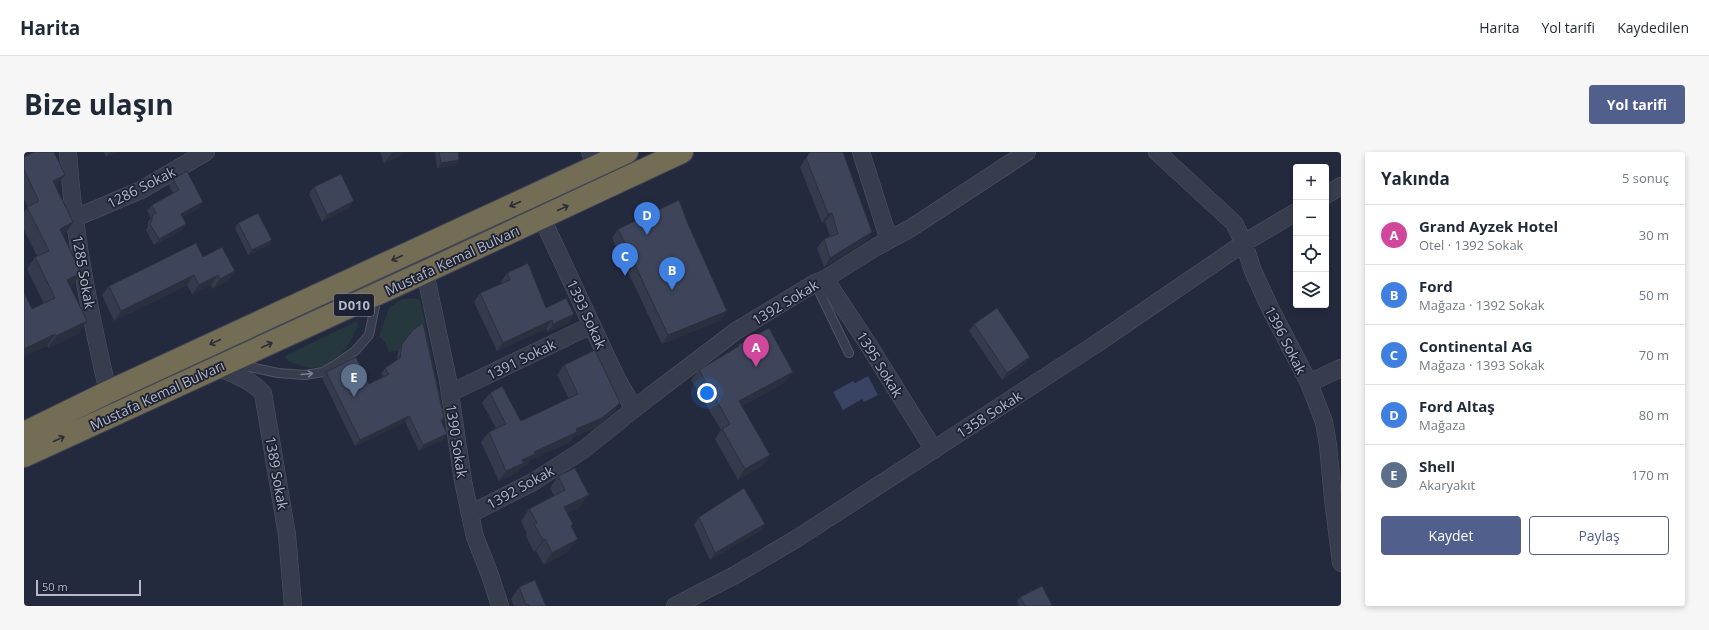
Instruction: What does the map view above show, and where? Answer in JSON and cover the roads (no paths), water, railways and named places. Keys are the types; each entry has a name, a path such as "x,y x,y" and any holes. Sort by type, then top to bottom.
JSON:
{"highway":[{"name":"Mustafa Kemal Bulvarı","path":"24,432 593,159 627,152"},
{"name":"Mustafa Kemal Bulvarı","path":"24,456 378,294 682,152"}],"street":[{"name":"1285 Sokak","path":"68,152 71,196 81,256 108,392"},
{"name":"1286 Sokak","path":"75,218 141,190 206,152"},
{"path":"861,152 889,240"},
{"name":"1392 Sokak","path":"470,514 533,482 583,450 632,410 736,331 911,228 1027,152"},
{"name":"1396 Sokak","path":"1157,152 1234,223 1244,243 1252,271 1309,383 1324,422 1341,562"},
{"path":"1329,193 1341,186"},
{"name":"1358 Sokak","path":"675,606 735,575 796,539 1096,344 1244,243 1293,214"},
{"name":"1393 Sokak","path":"542,218 616,377 629,400 632,410"},
{"name":"1390 Sokak","path":"425,272 450,393 463,481 475,537 500,606"},
{"name":"1395 Sokak","path":"820,281 868,344 934,450"},
{"name":"1391 Sokak","path":"450,393 592,324"},
{"name":"1389 Sokak","path":"222,365 258,387 263,393 287,535 293,606"},
{"path":"1309,383 1341,368"},
{"path":"696,606 735,575"}],"lane":[{"path":"820,281 849,353"},
{"path":"222,365 278,373 305,375 323,372 355,351 369,335 378,294"}],"water":[{"path":"868,376 878,395 864,402 862,399 843,410 833,392 853,381 855,383"}],"place":[{"name":"Ford Altaş","path":"647,235"},
{"name":"Continental AG","path":"625,276"},
{"name":"Ford","path":"672,290"},
{"name":"Grand Ayzek Hotel","path":"756,367"},
{"name":"Shell","path":"354,397"}]}
